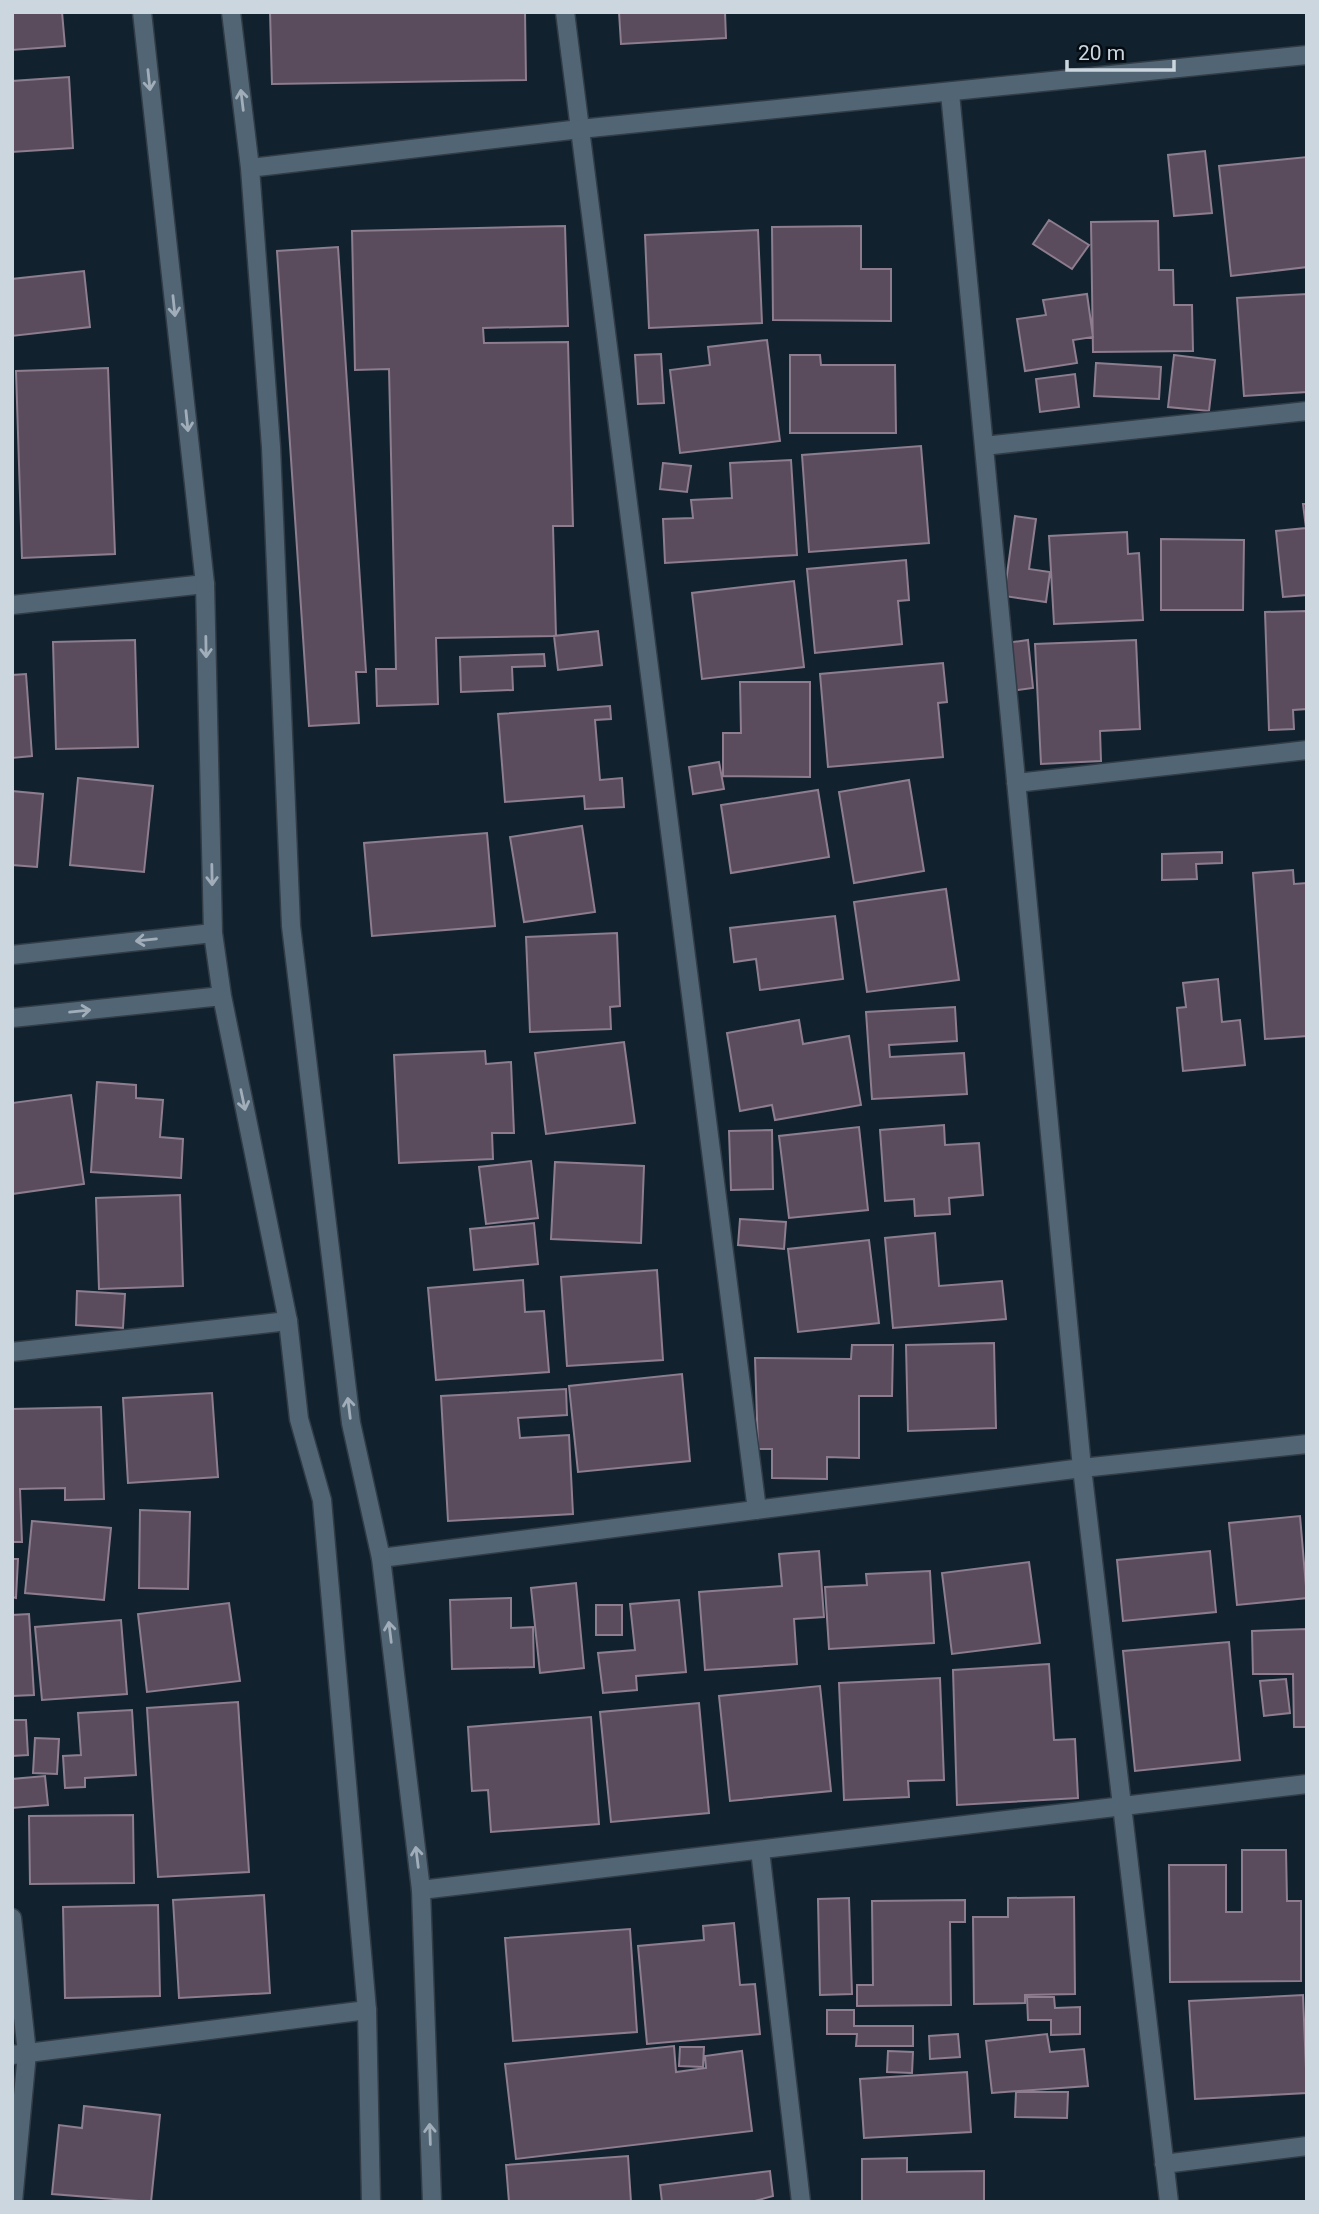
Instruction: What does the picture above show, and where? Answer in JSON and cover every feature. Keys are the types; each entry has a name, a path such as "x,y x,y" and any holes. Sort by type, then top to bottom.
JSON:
{"street":[{"path":"142,12 205,584 214,933 222,996 289,1321 299,1419 322,1500 367,2010 372,2202"},
{"path":"231,12 250,167 271,447 291,926 351,1423 381,1558 421,1890 432,2202"},
{"path":"565,12 757,1510"},
{"path":"250,167 580,129 1307,55"},
{"path":"950,93 1082,1468 1169,2202"},
{"path":"984,446 1307,411"},
{"path":"12,605 205,584"},
{"path":"1016,783 1307,750"},
{"path":"12,955 214,933"},
{"path":"12,1018 222,996"},
{"path":"12,1352 289,1321"},
{"path":"381,1558 1082,1468 1307,1444"},
{"path":"421,1890 1307,1784"},
{"path":"760,1850 801,2202"},
{"path":"12,1918 20,2054 13,2202"},
{"path":"20,2054 367,2010"},
{"path":"1164,2164 1307,2146"}],"building":[{"path":"12,12 62,12 65,46 12,50"},
{"path":"270,12 525,12 526,80 272,84"},
{"path":"619,12 725,12 726,38 621,44"},
{"path":"69,77 73,148 12,152 12,81"},
{"path":"1205,151 1212,213 1174,216 1168,155"},
{"path":"1307,157 1307,267 1231,276 1219,166"},
{"path":"1049,220 1089,245 1072,269 1033,244"},
{"path":"1158,221 1159,270 1173,270 1174,305 1192,305 1193,351 1093,352 1091,222"},
{"path":"565,226 568,326 483,328 484,343 568,342 573,526 553,526 556,636 436,638 438,704 377,706 376,669 396,669 389,369 355,370 352,231"},
{"path":"861,226 861,269 891,269 891,321 773,320 772,227"},
{"path":"758,230 762,323 649,328 645,235"},
{"path":"338,247 366,672 356,672 359,723 309,726 277,251"},
{"path":"84,271 90,327 12,336 12,279"},
{"path":"1087,294 1093,337 1073,340 1077,363 1025,371 1017,319 1046,315 1043,300"},
{"path":"1307,294 1307,392 1244,396 1237,298"},
{"path":"767,340 780,441 680,453 670,370 710,365 708,347"},
{"path":"661,354 664,403 638,404 635,355"},
{"path":"790,355 820,355 821,365 895,365 896,433 790,433"},
{"path":"1174,355 1215,360 1209,411 1168,407"},
{"path":"1096,363 1161,367 1159,399 1094,396"},
{"path":"108,368 115,554 22,558 16,371"},
{"path":"1075,374 1079,407 1040,412 1036,379"},
{"path":"921,446 929,543 809,552 802,455"},
{"path":"791,460 797,555 665,563 663,519 693,518 691,500 732,498 730,463"},
{"path":"663,463 691,466 687,492 660,489"},
{"path":"1303,504 1307,504 1307,595 1283,597 1276,531 1306,528"},
{"path":"1015,516 1036,519 1029,569 1050,572 1046,602 1004,596"},
{"path":"1127,532 1128,554 1139,553 1143,620 1054,624 1049,536"},
{"path":"1161,539 1244,540 1243,610 1161,610"},
{"path":"906,560 909,600 898,601 902,644 815,653 807,569"},
{"path":"794,581 804,667 702,679 692,593"},
{"path":"1307,611 1307,709 1293,710 1294,729 1269,730 1265,612"},
{"path":"598,631 602,665 558,670 554,636"},
{"path":"135,640 138,747 56,749 53,642"},
{"path":"1028,640 1033,688 1011,691 1006,643"},
{"path":"1136,640 1140,729 1100,731 1101,761 1041,764 1035,644"},
{"path":"544,654 545,666 512,667 513,690 461,692 460,657"},
{"path":"943,663 947,702 938,703 943,757 828,767 820,674"},
{"path":"26,674 32,756 12,758 12,675"},
{"path":"740,682 810,682 810,777 723,776 723,733 741,733"},
{"path":"610,706 611,719 595,720 600,780 622,778 624,807 585,809 584,796 505,802 498,714"},
{"path":"719,762 724,789 693,794 689,767"},
{"path":"78,778 153,786 144,872 70,865"},
{"path":"909,780 924,871 854,883 839,792"},
{"path":"818,790 829,857 731,873 721,805"},
{"path":"12,791 43,794 37,867 12,865"},
{"path":"582,826 595,912 524,922 510,837"},
{"path":"487,833 495,926 372,936 364,843"},
{"path":"1222,852 1222,863 1196,864 1197,879 1162,880 1162,854"},
{"path":"1293,870 1294,884 1307,883 1307,1036 1265,1039 1253,873"},
{"path":"946,889 959,980 867,992 854,902"},
{"path":"835,916 843,979 760,990 756,959 734,962 730,928"},
{"path":"617,933 620,1006 610,1007 611,1029 530,1032 526,937"},
{"path":"1218,979 1222,1022 1240,1020 1245,1065 1183,1071 1177,1008 1186,1007 1183,983"},
{"path":"955,1007 957,1041 889,1045 890,1057 964,1053 967,1094 872,1099 866,1012"},
{"path":"799,1020 803,1044 849,1036 861,1105 775,1120 772,1105 740,1111 727,1033"},
{"path":"624,1042 635,1123 546,1134 535,1053"},
{"path":"485,1051 486,1064 511,1062 514,1133 492,1133 493,1159 399,1163 394,1055"},
{"path":"97,1082 136,1085 136,1098 163,1100 160,1137 183,1139 181,1178 91,1172"},
{"path":"71,1095 84,1184 12,1194 12,1103"},
{"path":"944,1125 945,1145 979,1143 983,1195 949,1198 950,1214 915,1216 914,1199 885,1201 880,1130"},
{"path":"859,1127 868,1210 789,1218 779,1136"},
{"path":"772,1130 773,1189 731,1190 729,1131"},
{"path":"531,1161 538,1218 486,1224 479,1167"},
{"path":"555,1162 644,1166 641,1243 551,1239"},
{"path":"180,1195 183,1286 99,1289 96,1198"},
{"path":"740,1219 786,1222 784,1249 738,1245"},
{"path":"534,1223 538,1264 474,1270 470,1229"},
{"path":"935,1233 939,1286 1002,1281 1006,1319 893,1328 885,1238"},
{"path":"869,1240 879,1323 798,1332 788,1249"},
{"path":"657,1270 663,1360 567,1366 561,1277"},
{"path":"523,1280 525,1312 544,1311 549,1372 436,1380 428,1288"},
{"path":"77,1291 125,1294 123,1328 76,1325"},
{"path":"994,1343 996,1428 908,1431 906,1345"},
{"path":"852,1345 893,1345 892,1396 859,1396 859,1458 827,1457 827,1479 772,1478 772,1449 758,1449 755,1358 851,1359"},
{"path":"682,1374 690,1461 578,1472 569,1386"},
{"path":"566,1389 567,1415 518,1418 520,1438 569,1435 573,1514 448,1521 441,1396"},
{"path":"212,1393 218,1477 128,1483 123,1398"},
{"path":"101,1407 104,1499 65,1500 65,1488 20,1489 22,1542 12,1542 12,1409"},
{"path":"140,1510 190,1512 188,1589 139,1588"},
{"path":"1300,1516 1307,1598 1237,1605 1229,1523"},
{"path":"32,1521 111,1528 104,1600 25,1593"},
{"path":"819,1551 824,1617 794,1619 797,1664 705,1670 699,1592 782,1586 779,1554"},
{"path":"1210,1551 1216,1612 1123,1621 1117,1560"},
{"path":"12,1559 18,1559 16,1598 12,1597"},
{"path":"1029,1562 1040,1643 952,1654 942,1573"},
{"path":"930,1571 934,1643 829,1649 825,1587 867,1585 866,1574"},
{"path":"576,1583 584,1668 540,1673 531,1588"},
{"path":"511,1598 511,1628 533,1627 534,1667 452,1669 450,1600"},
{"path":"679,1600 686,1672 636,1676 637,1690 603,1693 598,1653 635,1650 630,1604"},
{"path":"229,1603 240,1681 147,1692 138,1614"},
{"path":"596,1605 622,1605 622,1635 596,1635"},
{"path":"29,1614 34,1695 12,1696 12,1615"},
{"path":"121,1620 127,1694 42,1700 35,1627"},
{"path":"1307,1629 1307,1727 1294,1727 1293,1674 1253,1674 1252,1631"},
{"path":"1229,1642 1240,1760 1135,1771 1123,1651"},
{"path":"1049,1664 1054,1740 1075,1739 1078,1798 957,1805 953,1670"},
{"path":"940,1678 944,1780 908,1781 909,1797 844,1800 839,1683"},
{"path":"1286,1679 1290,1713 1264,1716 1260,1681"},
{"path":"820,1686 831,1791 730,1801 719,1696"},
{"path":"238,1702 249,1872 158,1877 147,1708"},
{"path":"699,1703 709,1813 611,1822 600,1712"},
{"path":"132,1710 136,1775 85,1778 85,1787 65,1788 63,1756 81,1755 78,1713"},
{"path":"591,1717 599,1824 491,1832 488,1790 472,1791 468,1727"},
{"path":"12,1720 26,1720 28,1755 12,1756"},
{"path":"35,1738 59,1739 57,1774 33,1773"},
{"path":"45,1776 48,1805 12,1808 12,1779"},
{"path":"133,1815 134,1883 30,1884 29,1816"},
{"path":"1242,1850 1286,1850 1287,1901 1301,1901 1301,1981 1170,1982 1169,1865 1226,1865 1226,1912 1242,1912"},
{"path":"264,1895 270,1993 179,1998 173,1900"},
{"path":"1074,1897 1075,1994 1025,1995 1025,2003 974,2004 973,1917 1008,1917 1008,1898"},
{"path":"849,1898 852,1994 820,1995 818,1899"},
{"path":"965,1900 965,1922 950,1922 951,2005 857,2006 857,1985 873,1985 872,1901"},
{"path":"158,1905 160,1996 65,1998 63,1907"},
{"path":"734,1923 740,1985 755,1984 760,2034 647,2044 638,1946 704,1940 703,1926"},
{"path":"630,1929 637,2032 513,2041 505,1938"},
{"path":"1303,1995 1307,2093 1195,2099 1189,2001"},
{"path":"1027,1997 1054,1997 1055,2008 1080,2007 1080,2034 1051,2035 1051,2020 1028,2020"},
{"path":"827,2010 854,2010 854,2026 913,2026 913,2046 856,2046 857,2034 827,2034"},
{"path":"958,2034 960,2057 930,2059 929,2036"},
{"path":"1047,2034 1050,2052 1084,2049 1088,2086 992,2093 986,2041"},
{"path":"674,2046 676,2072 706,2068 705,2056 742,2051 752,2131 516,2159 505,2064"},
{"path":"680,2047 704,2047 703,2067 679,2066"},
{"path":"888,2051 913,2052 912,2073 887,2072"},
{"path":"967,2072 971,2132 864,2138 860,2079"},
{"path":"1016,2092 1068,2092 1067,2118 1015,2117"},
{"path":"84,2106 160,2115 151,2202 52,2194 59,2125 82,2128"},
{"path":"628,2156 631,2202 509,2202 506,2165"},
{"path":"907,2158 907,2172 984,2171 984,2202 862,2202 862,2159"},
{"path":"770,2171 773,2196 751,2202 662,2202 660,2185"}]}
